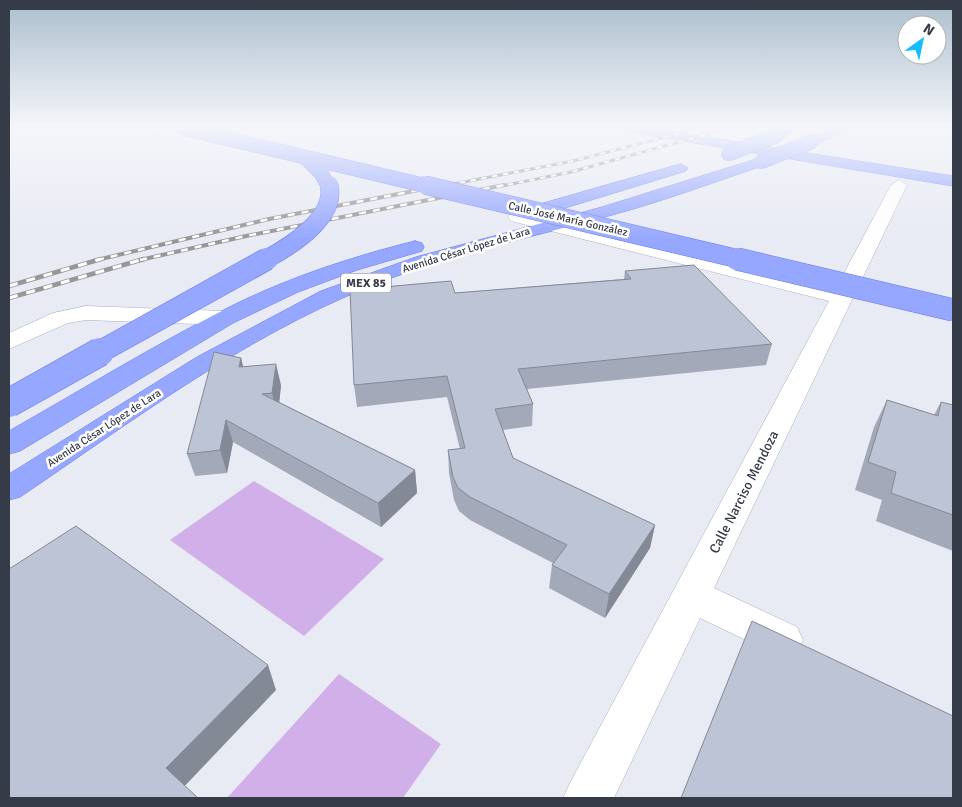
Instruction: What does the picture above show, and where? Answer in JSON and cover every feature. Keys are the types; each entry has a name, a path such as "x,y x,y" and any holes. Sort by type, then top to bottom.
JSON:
{"main road":[{"path":"9,403 278,253 303,235 328,206 330,195 330,187 314,166"},
{"name":"Calle José María González","path":"345,166 953,310"},
{"name":"Avenida César López de Lara","path":"9,489 220,354 331,296 549,216 694,166"},
{"name":"Avenida César López de Lara","path":"9,444 226,318 291,288 350,266 517,217 586,217 748,166"},
{"path":"859,166 953,181"},
{"path":"863,166 928,177"},
{"path":"226,318 260,332"}],"street":[{"name":"Calle Narciso Mendoza","path":"588,798 899,186"},
{"path":"549,216 847,288"},
{"path":"586,217 847,288"},
{"path":"9,342 61,318 86,313 226,318"},
{"path":"691,595 814,655"}],"shaded area":[{"path":"254,481 384,559 304,636 170,540"},
{"path":"339,674 441,744 403,798 227,798"}],"building":[{"path":"694,265 772,344 518,369 533,404 495,409 513,458 655,525 609,594 552,565 567,545 470,497 458,488 453,477 448,450 465,448 447,376 354,385 350,290 451,281 455,293 631,279 625,271"},
{"path":"214,352 241,358 239,367 276,364 272,393 262,394 415,470 378,503 226,420 220,450 187,454"},
{"path":"887,400 938,416 941,402 953,405 953,515 891,493 896,472 868,462"},
{"path":"76,526 268,665 166,768 198,798 9,798 9,569"},
{"path":"752,621 953,716 953,798 681,798"}],"railway":[{"path":"438,187 549,166"},
{"path":"497,187 594,166"},
{"path":"100,259 269,219 445,185"},
{"path":"142,259 246,236 504,185"},
{"path":"9,286 100,259"},
{"path":"9,298 142,259"}]}
